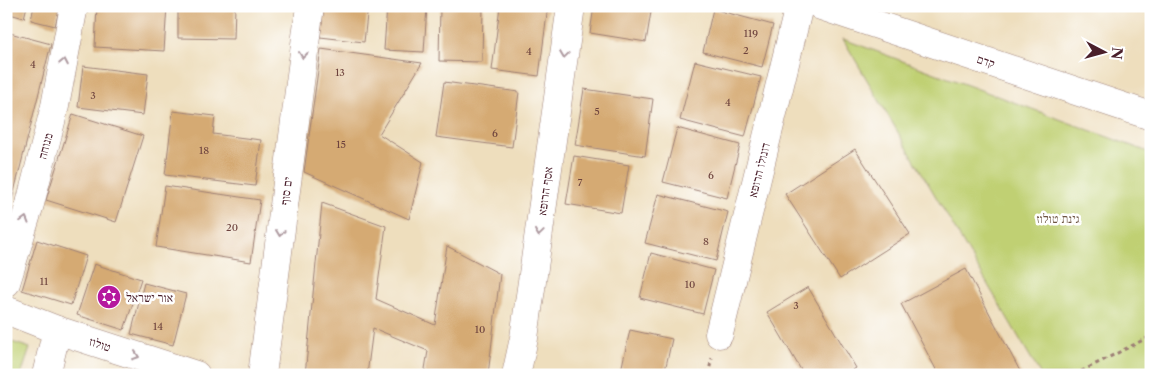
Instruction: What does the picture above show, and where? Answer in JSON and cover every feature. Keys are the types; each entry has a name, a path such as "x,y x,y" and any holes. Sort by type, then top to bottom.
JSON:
{"street":[{"name":"מנוחה","path":"6,283 30,204 55,106 74,6"},
{"name":"ים סוף","path":"262,375 310,6"},
{"name":"אסף הרופא","path":"516,375 524,338 571,6"},
{"name":"דונולו הרופא","path":"719,334 799,6"},
{"name":"קדם","path":"821,6 1151,116"},
{"name":"טולוז","path":"6,310 57,330 196,375"},
{"path":"46,375 57,330"}],"path":[{"path":"1074,375 1151,336"}],"green space":[{"name":"גינת טולוז","path":"843,39 1151,153 1151,375 1041,375"},
{"path":"6,340 30,348 21,375 6,375"}],"building":[{"path":"6,6 27,6 24,18 6,13"},
{"path":"34,6 60,6 55,26 31,20"},
{"path":"97,6 167,6 164,51 95,47"},
{"path":"178,6 235,6 234,39 178,38"},
{"path":"324,6 368,6 364,42 320,37"},
{"path":"387,6 427,6 424,52 384,50"},
{"path":"440,6 483,6 482,62 439,61"},
{"path":"500,6 548,6 539,76 492,70"},
{"path":"594,6 652,6 646,42 590,33"},
{"path":"713,9 773,25 762,67 703,52"},
{"path":"6,32 51,44 7,220 6,220"},
{"path":"321,49 422,63 379,134 423,162 409,219 304,172"},
{"path":"695,61 761,77 745,137 680,120"},
{"path":"83,66 148,74 143,115 78,107"},
{"path":"444,82 519,92 512,147 436,137"},
{"path":"584,89 653,99 645,156 575,145"},
{"path":"173,111 215,116 213,134 261,140 255,186 165,175"},
{"path":"73,114 143,136 116,222 46,200"},
{"path":"677,128 740,145 727,198 663,182"},
{"path":"855,149 910,234 840,279 785,194"},
{"path":"574,156 629,165 621,213 566,204"},
{"path":"165,186 260,200 251,262 156,247"},
{"path":"658,194 728,212 716,261 645,243"},
{"path":"322,203 386,226 376,299 435,325 447,246 500,274 488,375 424,375 428,351 373,328 367,375 305,375"},
{"path":"37,240 86,256 71,305 22,290"},
{"path":"651,253 714,270 703,314 640,298"},
{"name":"אור ישראל","path":"94,264 141,279 124,330 77,315"},
{"path":"966,269 1022,375 939,375 901,304"},
{"path":"144,283 186,294 173,345 131,334"},
{"path":"808,287 856,368 845,375 804,375 767,312"},
{"path":"630,330 672,339 664,375 620,375"}],"place":[{"name":"אור ישראל","path":"109,297"}]}
